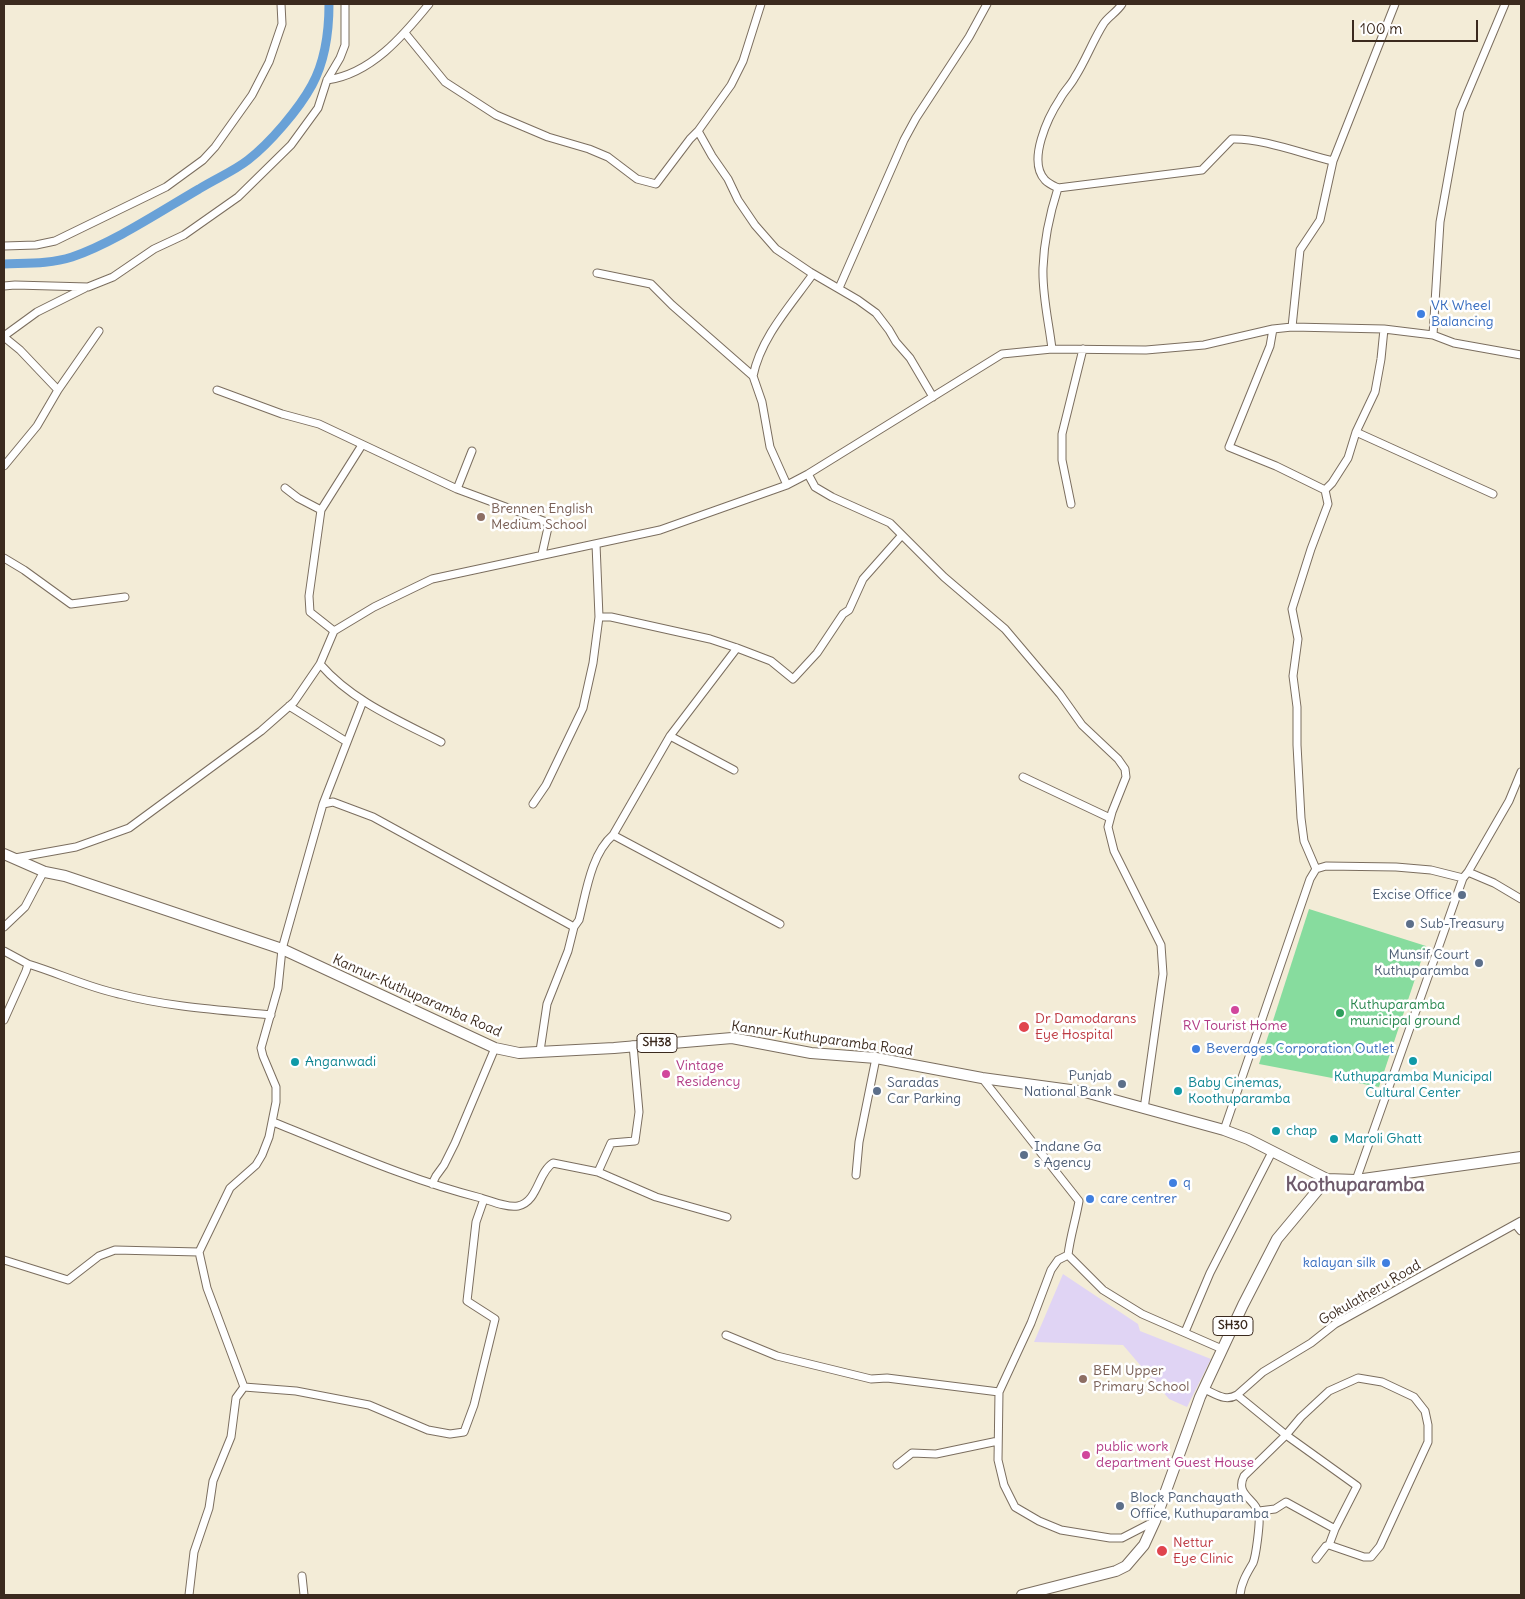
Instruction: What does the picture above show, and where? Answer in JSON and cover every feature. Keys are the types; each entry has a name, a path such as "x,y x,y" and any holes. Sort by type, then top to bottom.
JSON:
{"main road":[{"name":"Kannur-Kuthuparamba Road","path":"4,854 44,872 65,876 282,950 495,1048 519,1053 540,1050 614,1048 732,1038 811,1053 876,1058 982,1078 1085,1092 1224,1130 1248,1139 1327,1179"},
{"path":"1327,1179 1356,1180 1521,1157"},
{"name":"SH30","path":"1022,1595 1046,1592 1121,1569 1139,1552 1156,1521 1186,1432 1222,1348 1277,1239 1327,1179"}],"street":[{"path":"4,246 36,245 55,241 166,187 203,160 222,138 252,96 262,77 276,46 282,24 281,4"},
{"path":"58,390 4,336 37,312 113,276 154,249 184,235 238,197 291,145 318,108 327,80 345,45 345,4"},
{"path":"327,80 365,65 384,52 405,33 429,4"},
{"path":"405,33 445,82 496,115 548,138 590,148 608,157 637,179 656,184 732,85 743,61 761,4"},
{"path":"839,288 904,140 916,118 969,37 987,4"},
{"path":"1122,4 1112,17 1106,21 1098,34 1075,78 1060,99 1040,140 1040,167 1044,179 1058,188 1202,170 1232,139 1268,144 1332,161"},
{"path":"1292,327 1300,250 1320,220 1332,161 1394,4"},
{"path":"1433,335 1440,222 1460,111 1505,4"},
{"path":"698,131 728,179 738,200 755,225 776,249 876,313 896,342 910,358 934,397"},
{"path":"1052,349 1044,292 1043,268 1051,212 1058,188"},
{"path":"596,273 651,284 672,305 753,376 762,402 770,447 787,485"},
{"path":"753,376 760,354 771,334 813,274"},
{"path":"4,286 14,284 88,287"},
{"path":"16,858 76,847 129,828 261,731 289,706 320,664 334,630 374,606 432,579 660,530 787,485 808,474 1002,354 1052,349 1146,350 1204,345 1273,329 1292,327 1384,329 1433,335 1454,344 1521,355"},
{"path":"1273,329 1270,346 1229,447 1276,466 1325,490"},
{"path":"1325,490 1332,483 1348,458 1356,432 1375,392 1384,329"},
{"path":"4,466 37,426 58,390 100,332"},
{"path":"1071,504 1062,460 1062,434 1083,348"},
{"path":"217,390 282,414 319,424 457,489 549,523 542,554"},
{"path":"1356,432 1493,494"},
{"path":"334,630 310,612 309,596 321,510 362,445"},
{"path":"457,489 472,450"},
{"path":"808,474 815,487 832,497 890,523 944,577 1005,629 1060,694 1082,725 1118,759 1125,769 1126,777 1108,827 1114,851 1161,945 1163,974 1144,1109"},
{"path":"285,488 298,498 321,510"},
{"path":"1316,869 1304,841 1301,818 1297,707 1293,676 1298,639 1292,609 1328,504 1325,490"},
{"path":"599,617 611,617 701,637 737,648 771,661 793,679 817,653 843,614 848,610 863,579 902,536"},
{"path":"533,804 546,785 583,708 593,663 599,617 596,544"},
{"path":"4,558 72,604 125,597"},
{"path":"540,1050 547,1004 568,951 574,927 579,920 592,867 613,835 670,736 737,648"},
{"path":"320,664 333,680 363,702 441,742"},
{"path":"244,1387 207,1288 199,1252 230,1188 248,1173 262,1155 273,1122 276,1087 261,1048 278,988 282,950 323,804 363,702"},
{"path":"289,706 348,742"},
{"path":"670,736 734,770"},
{"path":"1356,1180 1463,878 1510,801 1521,772"},
{"path":"1023,777 1110,818"},
{"path":"323,804 332,802 372,817 574,927"},
{"path":"613,835 780,924"},
{"path":"1224,1130 1310,879 1316,869 1326,866 1396,866 1431,870 1463,878"},
{"path":"4,928 24,907 44,872"},
{"path":"1468,872 1494,883 1521,898"},
{"path":"4,951 28,964 77,982 118,994 175,1006 270,1015"},
{"path":"4,1020 28,964"},
{"path":"598,1172 611,1143 635,1141 639,1112 633,1045"},
{"path":"432,1184 455,1143 495,1048"},
{"path":"856,1175 859,1142 876,1058"},
{"path":"982,1078 1079,1201 1068,1255"},
{"path":"273,1122 412,1178 506,1205 519,1206 531,1198 548,1166 553,1163 598,1172 656,1197 727,1217"},
{"path":"1185,1332 1210,1273 1272,1152"},
{"path":"244,1387 296,1391 368,1405 428,1430 450,1434 464,1432 474,1406 495,1319 467,1301 476,1222 484,1199"},
{"name":"Gokulatheru Road","path":"1237,1395 1263,1372 1311,1343 1335,1324 1519,1226"},
{"path":"4,1260 68,1280 99,1256 115,1250 199,1252"},
{"path":"1068,1255 1103,1290 1142,1314 1222,1348"},
{"path":"1068,1255 1058,1260 1051,1270 1032,1323 999,1392 998,1460 1004,1485 1015,1507 1039,1522 1061,1530 1110,1538 1122,1538 1156,1521"},
{"path":"726,1335 777,1356 871,1379 887,1378 999,1392"},
{"path":"1240,1595 1244,1578 1254,1561 1260,1519 1259,1511 1242,1489 1241,1482 1244,1476 1329,1391 1358,1378 1382,1382 1414,1397 1425,1411 1428,1425 1428,1442 1380,1546 1371,1557 1364,1557 1329,1545"},
{"path":"189,1595 194,1552 209,1508 213,1481 231,1437 236,1398 244,1387"},
{"path":"1204,1389 1224,1398 1231,1399 1237,1395 1286,1435 1358,1486 1335,1529 1329,1545 1326,1546 1316,1559"},
{"path":"897,1465 912,1453 936,1454 998,1441"},
{"path":"1259,1511 1274,1509 1286,1502 1335,1529"},
{"path":"302,1576 304,1595"}],"shaded area":[{"path":"1063,1274 1138,1324 1140,1331 1211,1359 1187,1407 1169,1399 1123,1345 1034,1342"}],"green space":[{"name":"Kuthuparamba municipal ground","path":"1309,909 1426,946 1379,1087 1259,1064"}],"waterway":[{"path":"4,264 55,261 88,251 137,226 248,160 283,125 312,85 320,66 325,45 329,4"}],"place":[{"name":"VK Wheel Balancing","path":"1421,314"},
{"name":"Brennen English Medium School","path":"481,517"},
{"name":"Excise Office","path":"1462,895"},
{"name":"Sub-Treasury","path":"1410,924"},
{"name":"Munsif Court Kuthuparamba","path":"1479,963"},
{"name":"RV Tourist Home","path":"1235,1010"},
{"name":"Kuthuparamba municipal ground","path":"1340,1013"},
{"name":"Dr Damodarans Eye Hospital","path":"1024,1027"},
{"name":"Beverages Corporation Outlet","path":"1196,1049"},
{"name":"Kuthuparamba Municipal Cultural Center","path":"1413,1061"},
{"name":"Anganwadi","path":"295,1062"},
{"name":"Vintage Residency","path":"666,1074"},
{"name":"Punjab National Bank","path":"1122,1084"},
{"name":"Saradas Car Parking","path":"877,1091"},
{"name":"Baby Cinemas, Koothuparamba","path":"1178,1091"},
{"name":"chap","path":"1276,1131"},
{"name":"Maroli Ghatt","path":"1334,1139"},
{"name":"Indane Ga s Agency","path":"1024,1155"},
{"name":"q","path":"1173,1183"},
{"name":"care centrer","path":"1090,1199"},
{"name":"kalayan silk","path":"1386,1263"},
{"name":"BEM Upper Primary School","path":"1083,1379"},
{"name":"public work department Guest House","path":"1086,1455"},
{"name":"Block Panchayath Office, Kuthuparamba","path":"1120,1506"},
{"name":"Nettur Eye Clinic","path":"1162,1551"}],"district":[{"name":"Koothuparamba","path":"1355,1186"}]}
